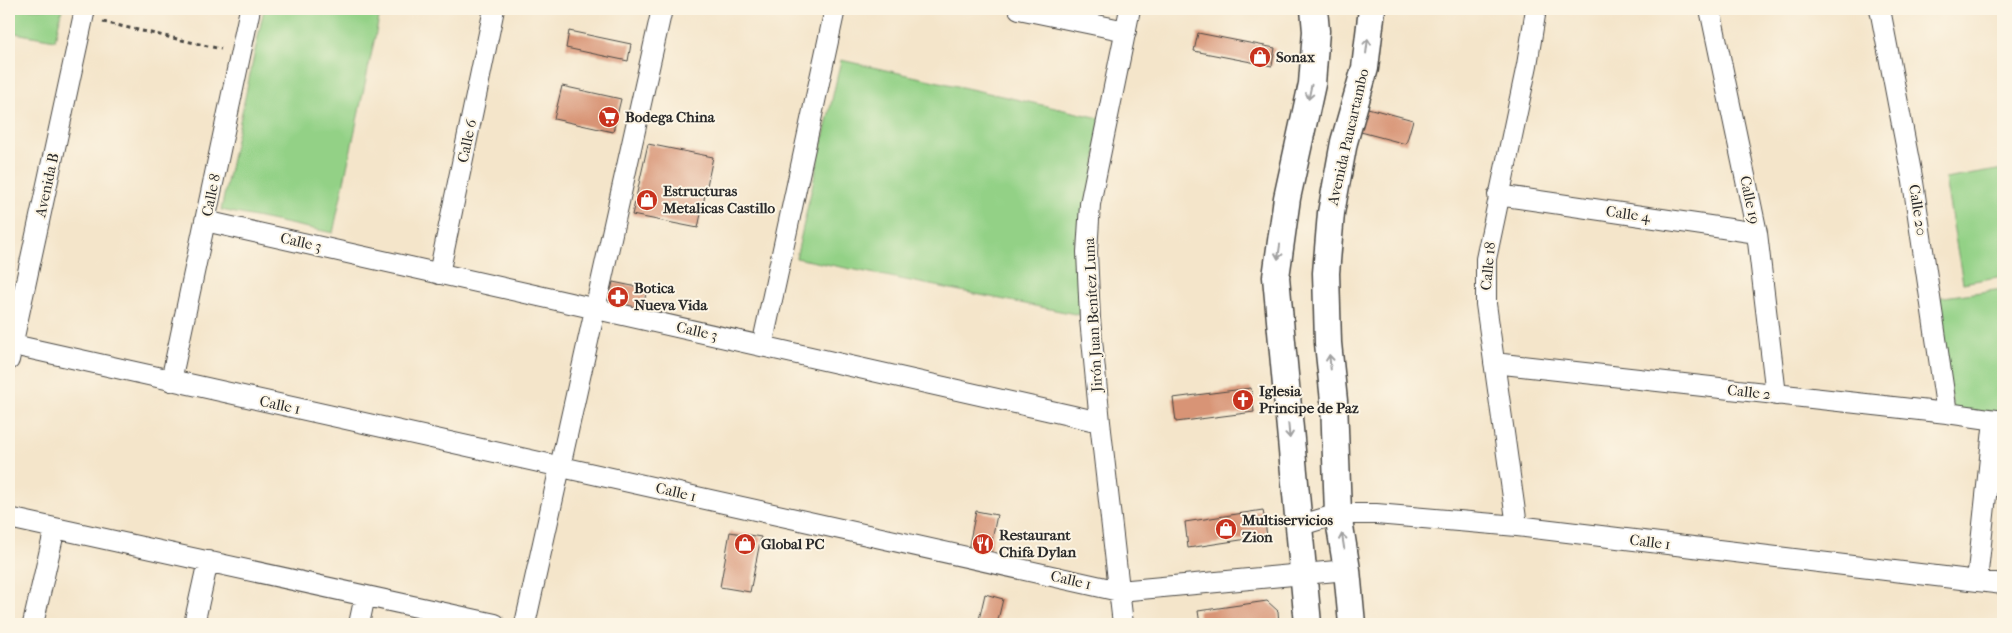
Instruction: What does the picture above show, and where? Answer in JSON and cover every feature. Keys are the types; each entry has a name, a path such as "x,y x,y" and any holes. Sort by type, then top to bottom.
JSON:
{"main road":[{"path":"1308,624 1276,277 1287,198 1312,84 1316,32 1314,9"},
{"name":"Avenida Paucartambo","path":"1352,624 1347,570 1338,514 1334,401 1328,343 1326,273 1331,213 1344,142 1364,68 1372,9"}],"street":[{"name":"Calle 8","path":"171,381 250,9"},
{"name":"Calle 6","path":"440,274 494,9"},
{"path":"525,624 662,9"},
{"path":"762,346 835,9"},
{"path":"1019,9 1126,31"},
{"name":"Jirón Juan Benítez Luna","path":"1123,624 1090,319 1087,252 1092,194 1130,9"},
{"name":"Calle 18","path":"1517,526 1486,304 1486,268 1498,195 1527,65 1536,9"},
{"name":"Calle 19","path":"1710,9 1757,233 1776,395"},
{"name":"Calle 20","path":"1880,9 1914,182 1947,413"},
{"name":"Avenida B","path":"10,350 84,13"},
{"name":"Calle 4","path":"1498,195 1757,233"},
{"name":"Calle 3","path":"205,221 1100,422"},
{"name":"Calle 1","path":"10,350 171,381 1119,591 1347,570"},
{"name":"Calle 2","path":"1494,363 1947,413 1998,421"},
{"path":"1977,581 1998,421"},
{"name":"Calle 1","path":"1298,526 1338,514 1376,514 1517,526 2003,584"},
{"path":"9,518 495,624"},
{"path":"33,624 55,528"},
{"path":"194,624 208,561"},
{"path":"359,624 365,596"}],"path":[{"path":"84,13 240,54"}],"green space":[{"path":"9,9 62,9 55,40 9,32"},
{"path":"264,9 381,9 333,233 221,210"},
{"path":"841,60 1100,118 1080,315 796,258"},
{"path":"2003,169 2003,276 1963,283 1945,179"},
{"path":"2003,289 2003,414 1953,409 1936,298"}],"building":[{"path":"569,31 631,44 628,61 566,48"},
{"path":"1198,33 1275,48 1272,66 1194,51"},
{"path":"562,86 621,99 613,132 554,119"},
{"path":"1364,107 1413,120 1406,144 1357,131"},
{"path":"648,144 713,157 698,228 632,215"},
{"path":"613,282 647,289 642,312 607,305"},
{"path":"1251,388 1254,412 1176,422 1173,398"},
{"name":"Multiservicios Zion","path":"1263,510 1267,536 1188,548 1185,522"},
{"path":"976,511 997,515 989,554 968,550"},
{"path":"730,532 761,537 750,592 720,587"},
{"path":"985,594 1003,599 997,624 978,624"},
{"path":"1267,601 1278,611 1279,624 1200,624 1198,611"}],"place":[{"name":"Sonax","path":"1260,57"},
{"name":"Bodega China","path":"609,117"},
{"name":"Estructuras Metalicas Castillo","path":"647,200"},
{"name":"Botica Nueva Vida","path":"618,297"},
{"name":"Iglesia Principe de Paz","path":"1243,400"},
{"name":"Multiservicios Zion","path":"1226,529"},
{"name":"Global PC","path":"745,544"},
{"name":"Restaurant Chifa Dylan","path":"983,544"}]}
